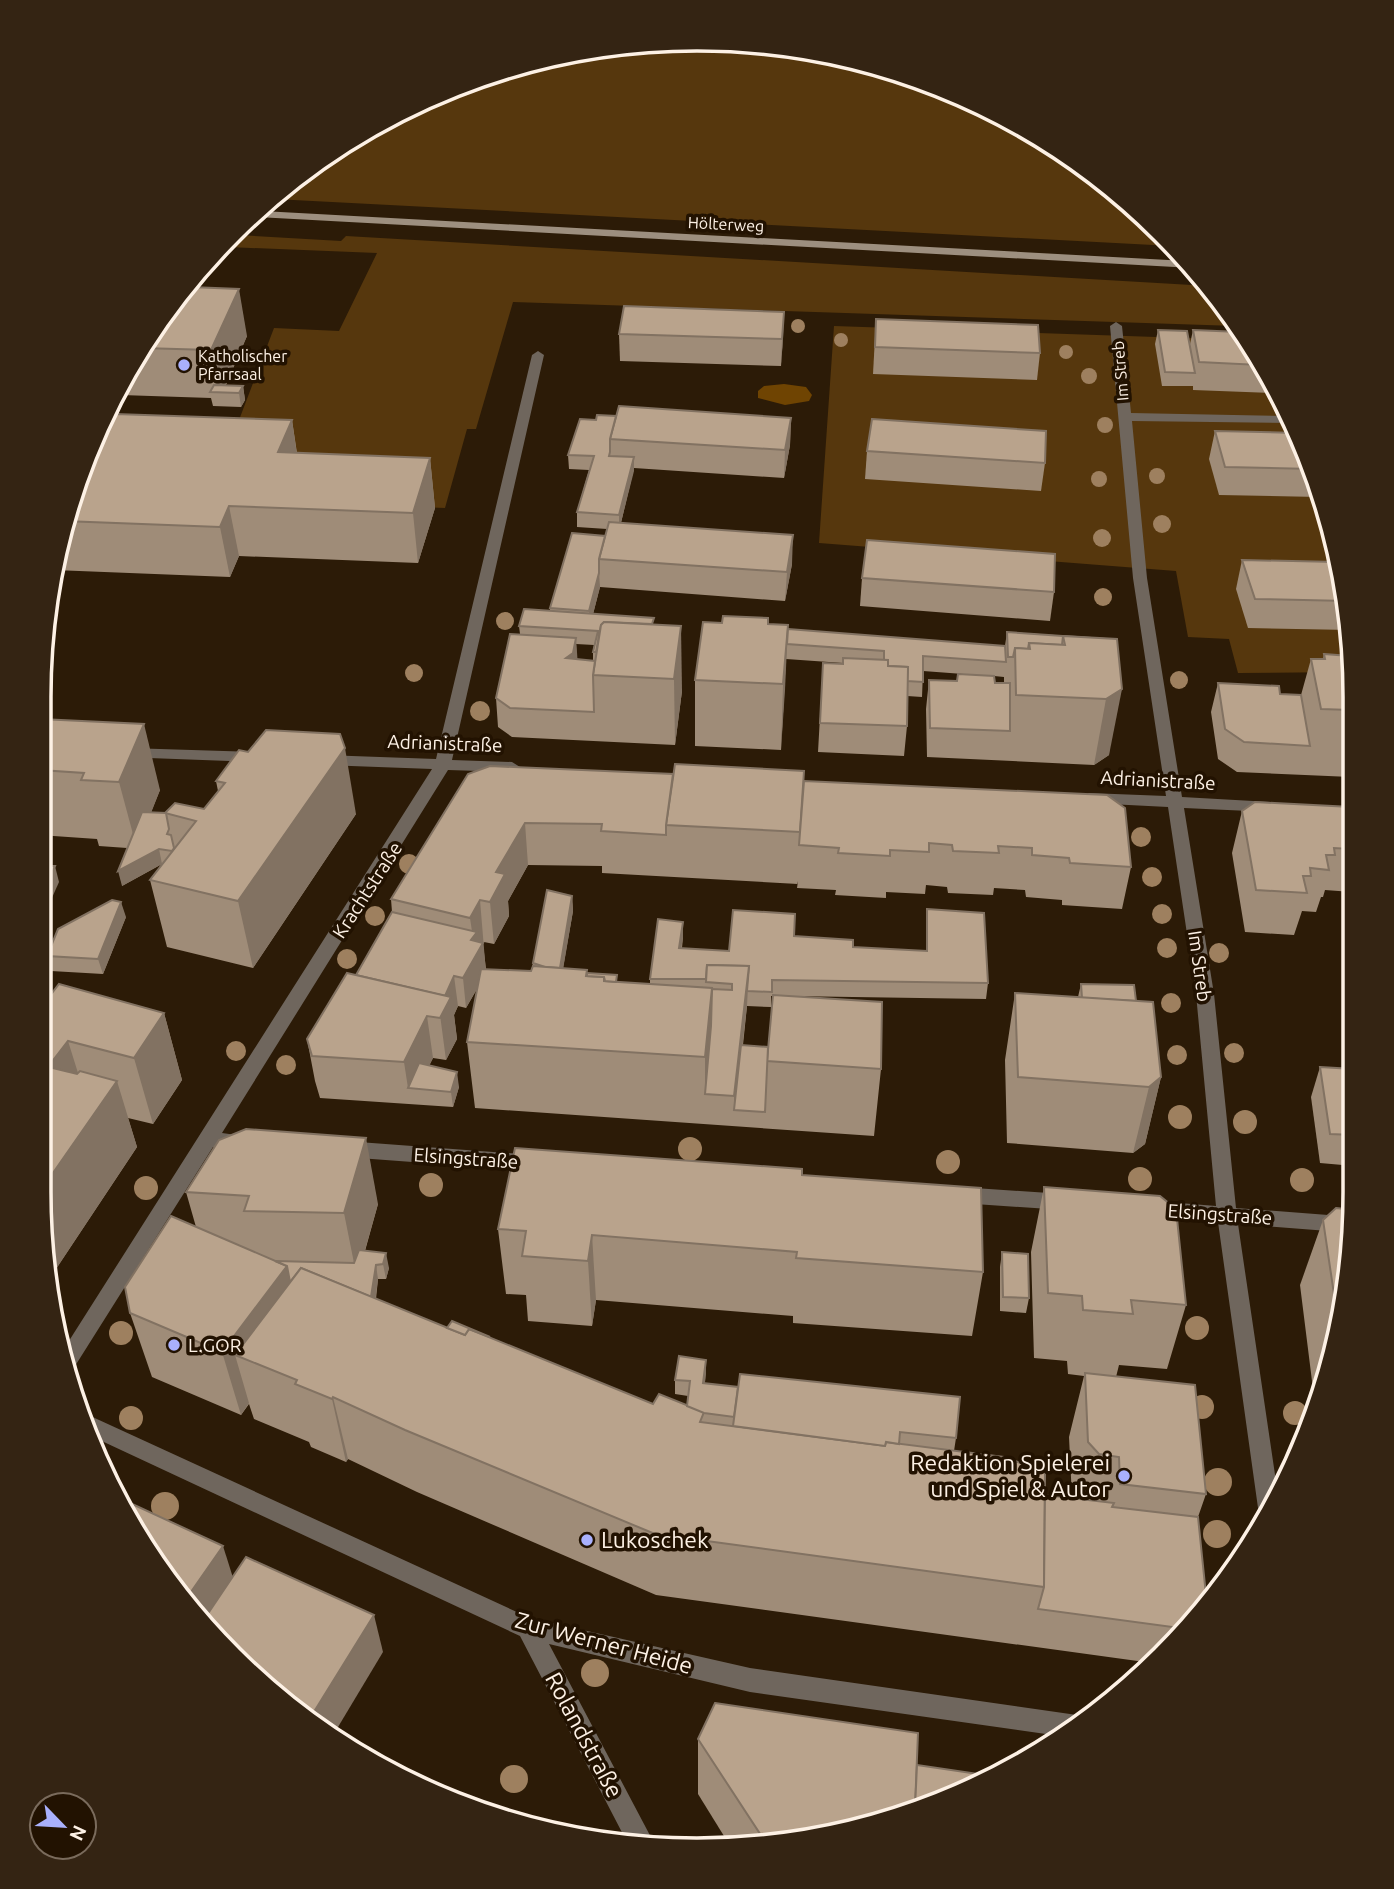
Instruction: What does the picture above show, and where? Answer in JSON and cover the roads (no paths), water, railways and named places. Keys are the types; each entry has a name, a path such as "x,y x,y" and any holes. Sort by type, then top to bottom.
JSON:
{"main road":[{"name":"Hölterweg","path":"267,214 1177,264"}],"street":[{"name":"Im Streb","path":"1116,326 1140,578 1205,994 1227,1214 1267,1496"},
{"name":"Krachtstraße","path":"72,1354 406,827 443,764 538,355"},
{"name":"Im Streb","path":"1124,417 1281,420"},
{"path":"109,752 276,758"},
{"name":"Adrianistraße","path":"304,759 526,768"},
{"name":"Adrianistraße","path":"1078,797 1283,808"},
{"path":"207,1139 262,1143"},
{"name":"Elsingstraße","path":"332,1148 553,1165"},
{"path":"940,1193 1090,1204"},
{"name":"Elsingstraße","path":"1131,1207 1342,1223"},
{"name":"Zur Werner Heide","path":"96,1427 527,1628 750,1680 1062,1725"},
{"name":"Rolandstraße","path":"527,1628 637,1835"}],"place":[{"name":"Katholischer Pfarrsaal","path":"184,365"},
{"name":"L.GOR","path":"174,1345"},
{"name":"Redaktion Spielerei und Spiel & Autor","path":"1124,1476"},
{"name":"Lukoschek","path":"587,1540"}]}
